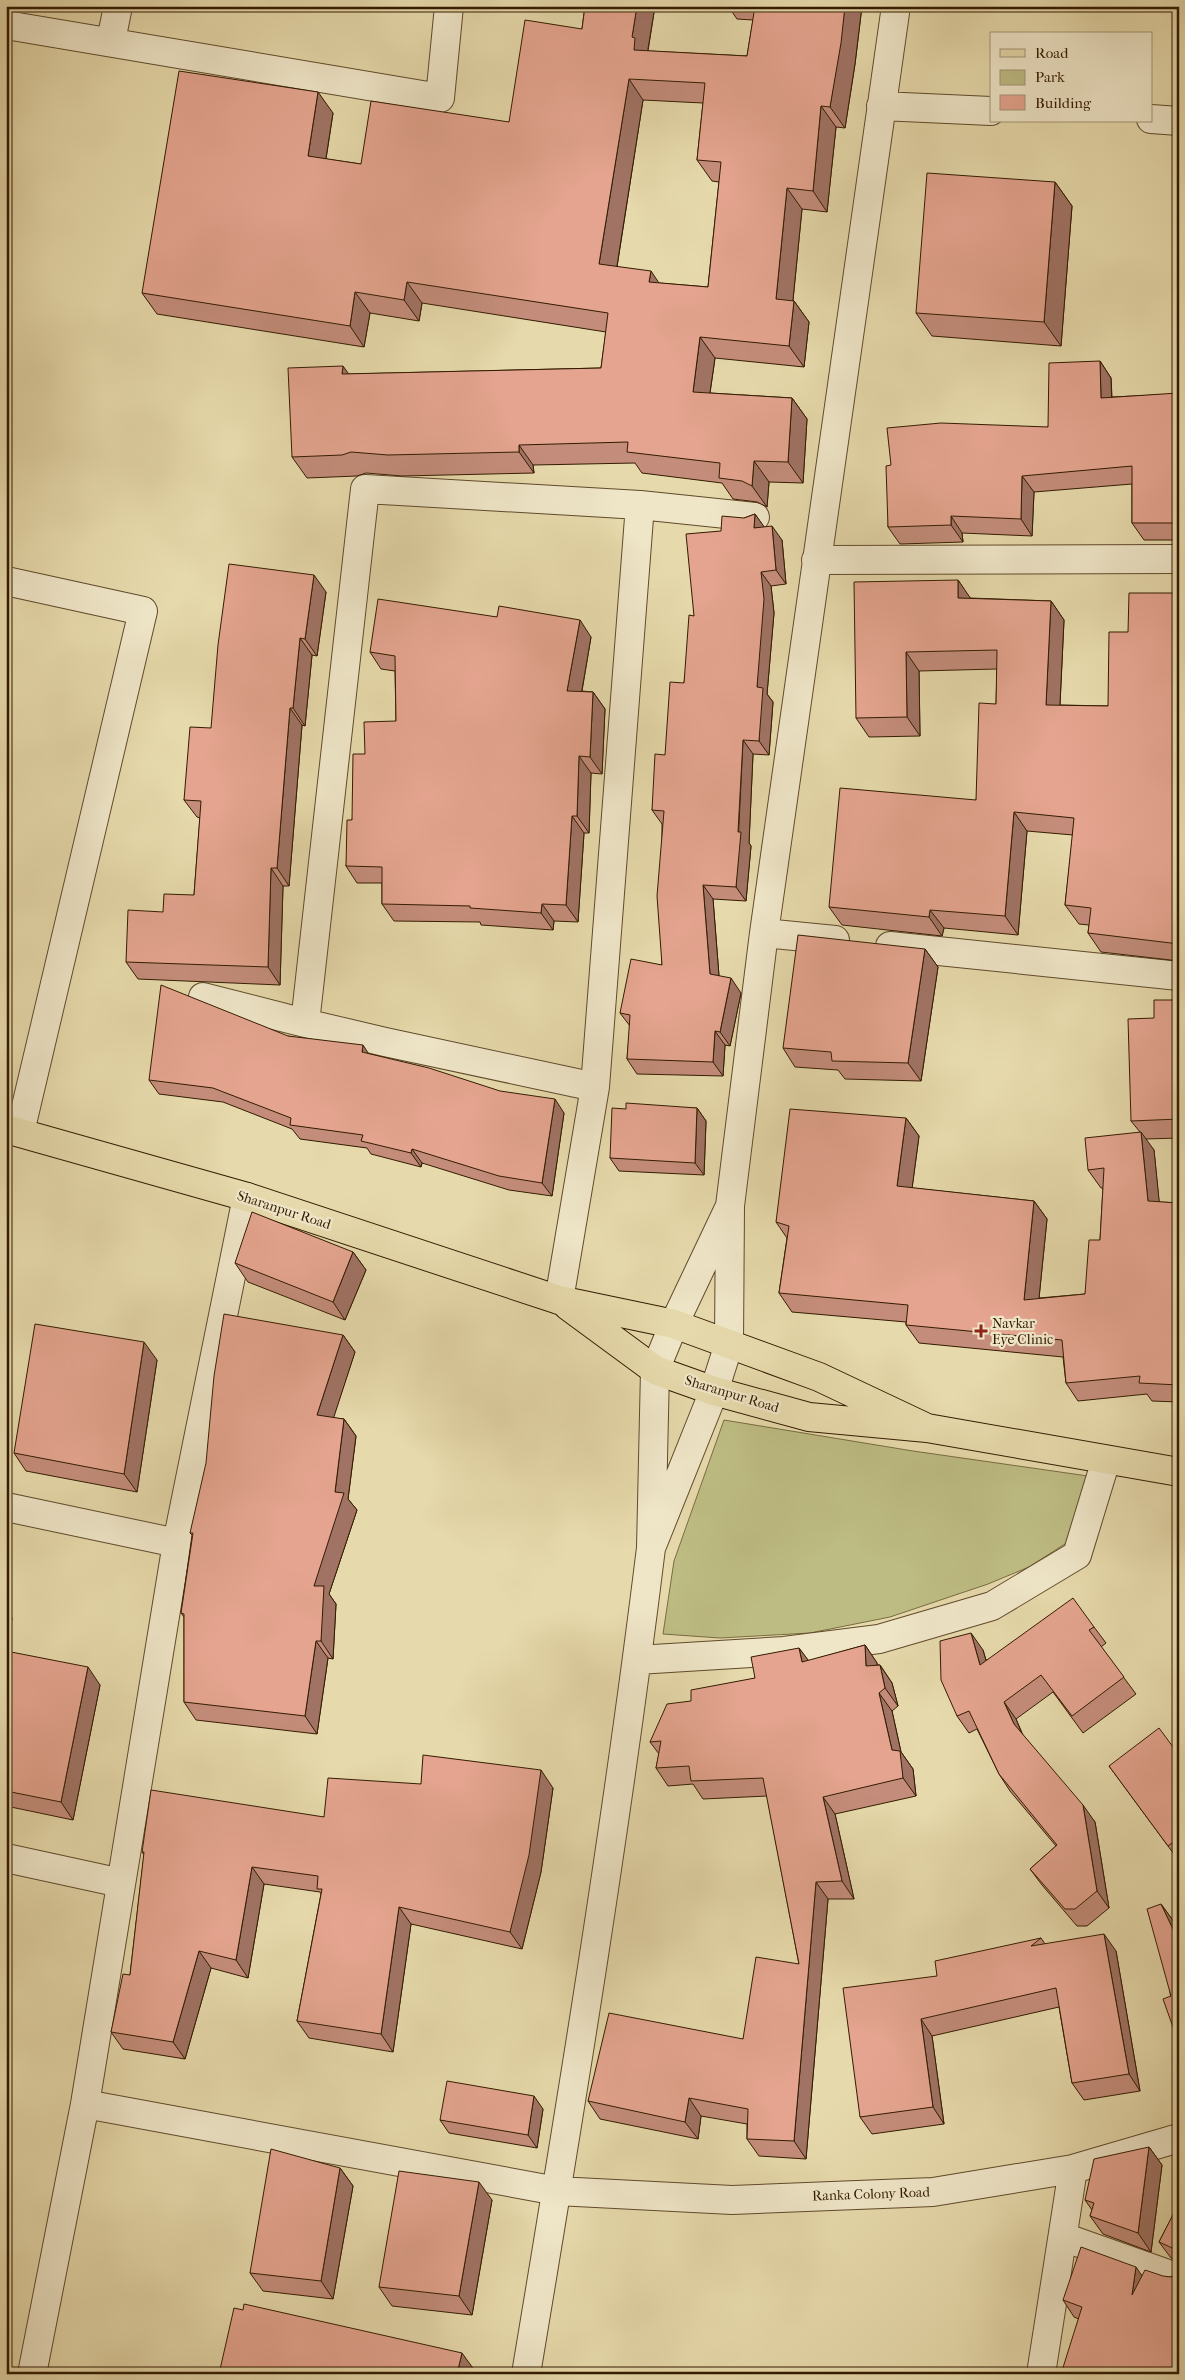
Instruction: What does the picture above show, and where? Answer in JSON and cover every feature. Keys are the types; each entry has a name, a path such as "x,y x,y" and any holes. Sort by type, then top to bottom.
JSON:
{"main road":[{"name":"Sharanpur Road","path":"13,1130 247,1198 559,1300 674,1324 819,1377 927,1428"},
{"name":"Sharanpur Road","path":"559,1300 656,1370 714,1390 809,1417 927,1428 1179,1472"}],"street":[{"path":"111,42 118,6"},
{"path":"6,25 440,98 450,6"},
{"path":"651,1548 714,1390 729,1344 730,1206 764,933 896,6"},
{"path":"881,106 990,111"},
{"path":"1152,119 1179,121"},
{"path":"305,1022 365,489 640,505 755,517"},
{"path":"559,1300 595,1087 640,505"},
{"path":"816,560 1179,559"},
{"path":"6,581 143,611 13,1130"},
{"path":"764,933 1179,976"},
{"path":"203,997 385,1042 595,1087"},
{"path":"32,2374 85,2104 177,1543 247,1198"},
{"path":"526,2374 557,2191 637,1660 651,1548 656,1370 674,1324 730,1206"},
{"path":"637,1660 784,1651 879,1639 992,1606 1077,1555 1106,1460"},
{"path":"6,1507 177,1543"},
{"path":"6,1858 121,1883"},
{"name":"Ranka Colony Road","path":"85,2104 557,2191 732,2200 933,2192 1073,2169 1179,2138"},
{"path":"1041,2374 1073,2169"},
{"path":"1063,2237 1179,2278"}],"green space":[{"path":"724,1420 913,1451 1088,1476 1068,1542 1029,1567 988,1584 890,1617 810,1633 720,1638 663,1634 674,1561"}],"building":[{"path":"585,6 637,6 632,37 635,38 634,50 747,56 755,6 845,6 830,107 821,106 813,191 787,188 776,299 794,301 789,346 700,337 693,392 792,398 788,462 754,461 752,486 742,481 719,478 720,463 627,452 628,442 519,445 519,452 388,455 351,452 342,455 292,457 288,368 343,366 342,374 601,368 608,313 407,282 404,300 355,292 350,326 142,293 179,71 318,92 308,156 361,164 371,101 509,122 525,20 582,29","holes":["629,79 705,83 697,160 721,162 708,287 649,282 651,271 599,264"]},
{"path":"927,173 1055,182 1044,322 916,313"},
{"path":"1100,361 1101,398 1178,393 1179,523 1132,523 1132,466 1022,476 1021,519 951,516 951,525 888,527 886,466 891,465 887,428 941,423 1048,427 1049,363"},
{"path":"755,514 754,528 772,526 776,570 761,572 764,599 757,687 763,688 759,741 743,740 738,832 741,832 736,887 703,885 710,974 731,978 720,1032 715,1031 713,1062 627,1059 630,1015 620,1013 631,959 662,965 657,896 664,811 652,810 655,754 665,755 670,682 684,683 689,615 694,616 686,534 721,531 722,516 744,518"},
{"path":"229,564 314,575 305,639 300,638 293,708 290,708 277,868 271,868 268,967 126,962 128,910 163,912 164,894 194,895 201,801 184,800 190,727 211,728 218,645"},
{"path":"958,580 958,598 1051,601 1046,705 1108,706 1109,632 1128,632 1129,593 1179,593 1179,944 1088,933 1091,908 1065,905 1074,818 1014,812 1005,916 930,910 929,917 829,907 840,788 976,800 979,703 996,704 997,650 906,652 907,717 856,718 854,582"},
{"path":"378,599 497,617 499,606 580,620 567,691 593,692 590,757 579,756 577,816 572,816 566,905 542,904 541,913 470,908 470,906 382,904 382,867 346,866 347,820 352,820 353,754 365,754 364,722 396,721 395,656 370,652"},
{"path":"798,935 925,949 908,1063 832,1061 831,1052 783,1048"},
{"path":"161,985 288,1036 363,1045 362,1052 429,1068 500,1091 555,1099 542,1183 499,1176 412,1149 411,1153 361,1141 363,1135 290,1125 291,1118 213,1088 149,1080"},
{"path":"1154,1000 1179,1000 1179,1119 1131,1121 1128,1019 1154,1018"},
{"path":"626,1103 697,1108 695,1163 610,1158 612,1108 626,1109"},
{"path":"790,1109 906,1118 897,1186 1034,1201 1024,1300 1085,1294 1089,1240 1100,1240 1104,1168 1088,1170 1085,1138 1141,1132 1148,1201 1179,1203 1179,1385 1139,1383 1140,1376 1066,1383 1062,1340 906,1325 908,1305 779,1293 789,1226 776,1222"},
{"path":"252,1212 353,1252 333,1302 235,1263"},
{"path":"224,1314 343,1335 317,1415 344,1419 335,1492 344,1493 314,1586 324,1586 321,1641 316,1641 305,1716 184,1702 184,1614 181,1613 193,1533 190,1533 206,1463 214,1376"},
{"path":"35,1324 144,1342 124,1474 14,1453"},
{"path":"1073,1598 1094,1627 1089,1630 1124,1677 1072,1716 1041,1675 1004,1702 1014,1724 1083,1805 1097,1891 1075,1909 1065,1909 1030,1869 1057,1845 999,1774 969,1711 957,1716 941,1680 940,1641 971,1633 980,1665"},
{"path":"865,1645 866,1666 880,1665 885,1688 879,1693 892,1750 900,1751 903,1778 823,1797 842,1881 816,1882 794,2141 747,2139 748,2109 689,2098 685,2122 588,2101 609,2013 743,2039 756,1957 799,1964 763,1778 691,1781 689,1766 656,1768 661,1741 650,1742 667,1704 691,1701 691,1690 755,1678 751,1657 799,1648 802,1662"},
{"path":"6,1651 88,1667 61,1802 6,1791"},
{"path":"1159,1728 1179,1755 1179,1838 1168,1846 1109,1766"},
{"path":"423,1755 541,1770 529,1855 510,1932 399,1907 381,2034 297,2021 322,1889 317,1889 318,1876 252,1867 236,1960 199,1951 173,2042 111,2032 123,1974 130,1975 144,1852 142,1852 151,1790 324,1817 328,1778 421,1784"},
{"path":"1161,1904 1179,1942 1179,2029 1174,2030 1163,1999 1171,1996 1147,1909"},
{"path":"1104,1934 1129,2074 1072,2083 1056,1988 921,2019 933,2107 860,2117 843,1988 937,1976 935,1961 1041,1938 1031,1946"},
{"path":"447,2081 534,2096 528,2135 440,2120"},
{"path":"1149,2147 1138,2233 1090,2216 1094,2203 1085,2200 1094,2159"},
{"path":"271,2149 340,2168 321,2281 250,2273"},
{"path":"399,2171 479,2182 459,2296 379,2287"},
{"path":"1179,2203 1179,2251 1159,2242"},
{"path":"1081,2247 1136,2267 1132,2295 1145,2270 1171,2277 1179,2271 1179,2374 1061,2374 1082,2307 1063,2300"},
{"path":"244,2304 462,2353 457,2374 219,2374 234,2308 243,2310"}],"place":[{"name":"Navkar Eye Clinic","path":"981,1331"}]}
